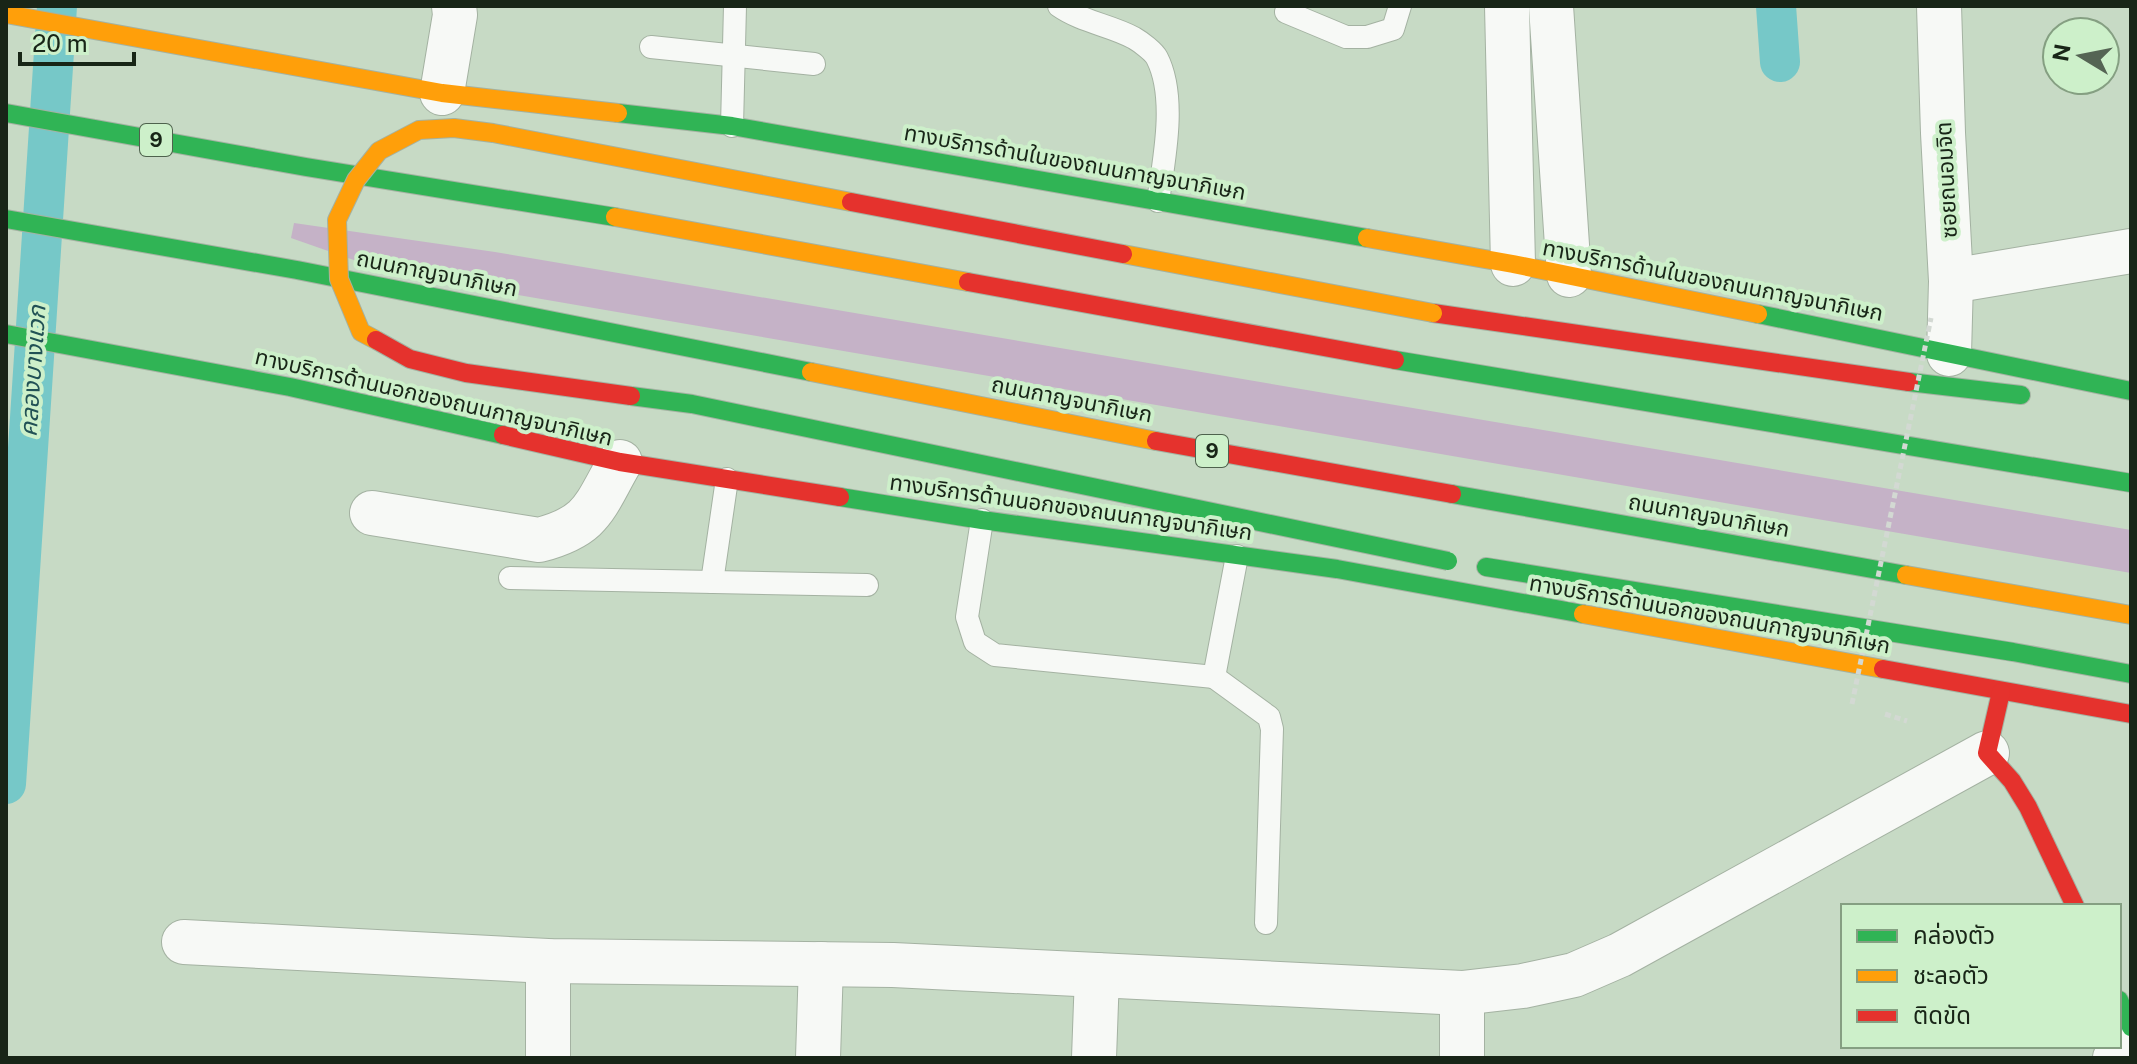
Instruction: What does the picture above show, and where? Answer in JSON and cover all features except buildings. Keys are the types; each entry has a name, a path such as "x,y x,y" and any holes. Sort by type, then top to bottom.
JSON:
{"main road":[{"name":"ทางบริการด้านในของถนนกาญจนาภิเษก","path":"6,14 442,93 732,126 1569,275 1944,318 2131,391"},
{"name":"9","path":"6,113 306,167 588,212 1368,355 2131,483"},
{"path":"2039,397 1854,375 1433,313 454,128 419,130 379,151 356,180 337,220 339,279 361,332 410,359 466,373 692,404 1448,561 2013,652 2131,674"},
{"name":"ถนนกาญจนาภิเษก","path":"6,219 297,270 1193,448 2131,615"},
{"name":"ทางบริการด้านนอกของถนนกาญจนาภิเษก","path":"6,334 290,387 620,462 982,520 1337,569 2131,714"},
{"path":"2001,692 1987,753 2012,781 2028,807 2074,904"},
{"path":"2121,1004 2131,1027"}],"street":[{"path":"442,93 454,6"},
{"path":"1507,6 1513,264"},
{"path":"1551,6 1569,275"},
{"name":"ซอยถนอมจิต","path":"1939,6 1944,318"},
{"path":"1944,318 2131,251"},
{"path":"372,513 539,540 566,533 588,518 620,462"},
{"path":"184,942 548,961 821,964 1462,993 1523,986 1574,975 1620,955 1987,753"},
{"path":"548,961 548,1058"},
{"path":"818,1058 821,964"},
{"path":"1094,1058 1097,975"},
{"path":"1462,993 1462,1058"},
{"path":"2115,1058 2131,1049"}],"lane":[{"path":"732,126 735,6"},
{"path":"1059,6 1072,15 1134,38 1157,56 1169,128 1158,201"},
{"path":"1286,12 1346,37 1367,37 1393,29 1400,6"},
{"path":"651,47 814,64"},
{"path":"712,582 727,479"},
{"path":"982,520 967,617 975,642 995,655 1214,677 1269,717 1272,729 1266,923"},
{"path":"1214,677 1237,556"},
{"path":"510,578 867,585"}],"path":[{"path":"1852,704 1944,318"}],"shaded area":[{"path":"294,223 495,252 2131,530 2131,573 391,273 291,238"}],"waterway":[{"name":"คลองบางแวก","path":"6,784 57,6"},
{"path":"1776,6 1780,62"}],"traffic: fast":[{"path":"6,113 306,167 615,217"},
{"path":"618,113 732,126 1367,238"},
{"path":"6,219 297,270 811,372"},
{"path":"1758,314 2131,391"},
{"path":"6,334 290,387 503,435"},
{"path":"1395,360 2131,483"},
{"path":"1909,382 2021,395"},
{"path":"631,396 692,404 1448,561"},
{"path":"1452,494 1906,575"},
{"path":"840,497 982,520 1337,569 1583,614"},
{"path":"1486,567 2131,674"},
{"path":"2121,1004 2131,1027"}],"traffic: slow":[{"path":"6,14 442,93 618,113"},
{"path":"376,340 361,332 339,279 337,220 356,180 379,151 419,130 454,128 493,133 851,202"},
{"path":"615,217 968,282"},
{"path":"1367,238 1758,314"},
{"path":"1123,254 1433,313"},
{"path":"811,372 1156,441"},
{"path":"1906,575 2131,615"},
{"path":"1583,614 1883,669"}],"traffic: jam":[{"path":"851,202 1123,254"},
{"path":"968,282 1395,360"},
{"path":"1433,313 1909,382"},
{"path":"376,340 410,359 466,373 631,396"},
{"path":"503,435 620,462 840,497"},
{"path":"1156,441 1452,494"},
{"path":"1883,669 2131,714"},
{"path":"2001,692 1987,753 2012,781 2028,807 2074,904"}]}
